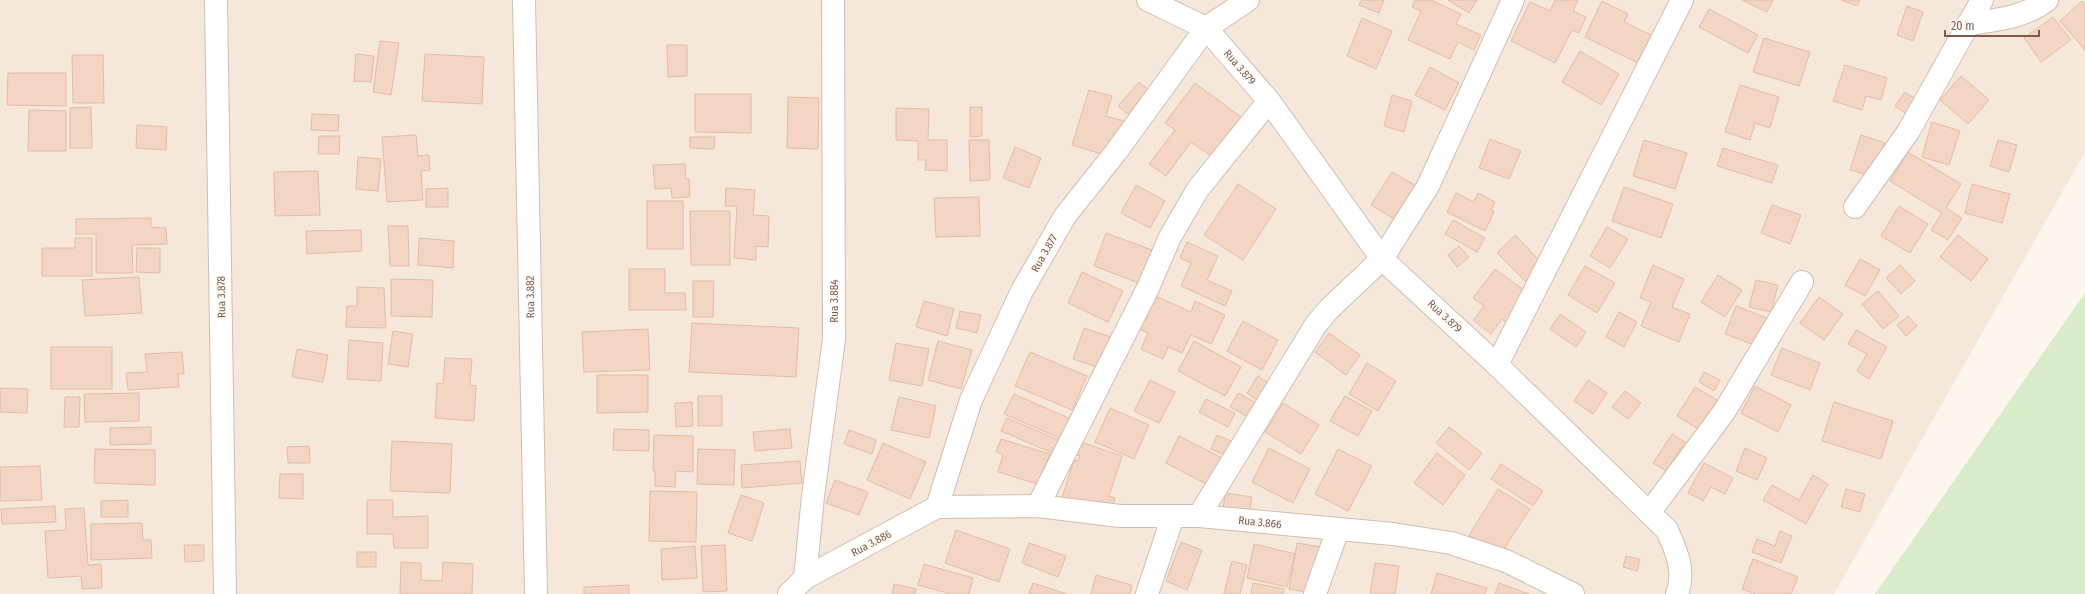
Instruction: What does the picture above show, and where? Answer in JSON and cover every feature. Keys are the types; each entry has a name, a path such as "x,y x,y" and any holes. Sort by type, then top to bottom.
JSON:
{"street":[{"name":"Rua 3.878","path":"216,0 225,594"},
{"name":"Rua 3.882","path":"524,0 536,594"},
{"name":"Rua 3.884","path":"805,578 813,496 834,339 833,0"},
{"name":"Rua 3.879","path":"1148,0 1206,28 1269,101 1382,259 1497,365 1667,530 1680,560 1680,588 1677,594"},
{"path":"1206,28 1248,0"},
{"path":"1199,516 1315,326 1328,310 1382,259 1428,186 1513,0"},
{"path":"1497,365 1682,0"},
{"path":"1855,207 1908,132 1982,0"},
{"path":"1968,24 2008,19 2039,6 2047,0"},
{"name":"Rua 3.877","path":"936,507 971,400 1022,290 1065,216 1116,152 1206,28"},
{"path":"1038,506 1148,288 1170,237 1198,189 1269,101"},
{"path":"1649,513 1724,412 1802,282"},
{"name":"Rua 3.866","path":"936,507 1038,506 1120,516 1199,516 1393,534 1451,543 1506,561 1573,594"},
{"name":"Rua 3.886","path":"805,578 936,507"},
{"path":"1147,594 1173,516"},
{"path":"1315,594 1338,529"},
{"path":"789,594 805,578"}],"shaded area":[{"path":"0,0 2085,0 2085,152 1834,594 0,594"}],"green space":[{"path":"2085,293 2085,594 1875,594"}],"building":[{"path":"1362,0 1384,0 1379,13 1359,5"},
{"path":"1415,0 1431,0 1461,14 1456,24 1481,35 1474,50 1458,42 1450,59 1408,40 1421,11 1412,7"},
{"path":"1448,0 1477,0 1469,13"},
{"path":"1555,0 1578,0 1573,11 1586,17 1579,33 1572,30 1555,63 1511,41 1530,2 1550,11"},
{"path":"1742,0 1773,0 1767,12"},
{"path":"1841,0 1860,0 1857,6"},
{"path":"1602,1 1628,14 1624,22 1651,35 1638,63 1585,37"},
{"path":"2082,1 2085,4 2085,50 2060,21"},
{"path":"1907,6 1923,12 1913,41 1897,35"},
{"path":"1709,9 1758,35 1748,53 1699,27"},
{"path":"2053,17 2071,40 2041,62 2024,38"},
{"path":"1362,18 1392,31 1376,69 1347,56"},
{"path":"1764,38 1810,52 1799,86 1753,72"},
{"path":"380,41 399,43 391,95 373,92"},
{"path":"667,45 687,45 687,76 668,77"},
{"path":"1580,51 1619,74 1601,105 1562,82"},
{"path":"356,54 374,56 371,82 354,81"},
{"path":"425,54 484,57 482,104 422,101"},
{"path":"72,55 103,55 104,103 73,103"},
{"path":"1845,65 1887,78 1881,100 1866,96 1862,110 1833,101"},
{"path":"1430,67 1459,83 1445,110 1415,95"},
{"path":"8,73 66,73 66,106 7,105"},
{"path":"1961,76 1989,100 1968,124 1940,100"},
{"path":"1139,82 1155,95 1134,119 1118,106"},
{"path":"1195,83 1245,120 1215,159 1191,142 1166,176 1149,164 1175,130 1165,123"},
{"path":"1740,85 1779,97 1770,128 1755,123 1750,140 1725,132"},
{"path":"1089,90 1112,96 1106,116 1124,121 1118,143 1109,140 1105,155 1072,145"},
{"path":"1905,92 1921,103 1912,117 1895,106"},
{"path":"695,94 751,94 751,133 695,132"},
{"path":"1392,95 1412,101 1404,132 1384,126"},
{"path":"788,97 819,98 818,149 787,148"},
{"path":"91,107 92,148 70,148 70,108"},
{"path":"970,107 982,107 982,136 970,137"},
{"path":"896,108 929,109 928,140 947,140 947,171 925,170 926,160 918,160 918,141 896,140"},
{"path":"29,110 66,111 66,151 28,151"},
{"path":"312,114 339,115 338,131 311,130"},
{"path":"1932,122 1960,131 1949,165 1922,157"},
{"path":"137,125 167,127 166,150 136,148"},
{"path":"416,135 418,156 429,155 430,170 421,171 423,200 387,202 382,137"},
{"path":"1861,135 1885,143 1875,177 1850,170"},
{"path":"319,136 340,136 339,154 318,154"},
{"path":"690,137 715,137 714,149 690,148"},
{"path":"1490,139 1521,151 1509,179 1479,168"},
{"path":"969,140 989,140 990,180 970,181"},
{"path":"1644,140 1687,153 1675,189 1633,176"},
{"path":"1998,140 2017,145 2009,172 1990,166"},
{"path":"1015,147 1041,158 1029,188 1003,178"},
{"path":"1723,148 1778,165 1772,183 1717,166"},
{"path":"1908,152 1961,184 1946,208 1962,218 1948,240 1931,230 1942,213 1890,181"},
{"path":"358,157 381,159 378,191 356,189"},
{"path":"685,164 686,179 689,179 690,197 672,198 671,188 655,189 653,165"},
{"path":"318,171 320,215 275,216 274,172"},
{"path":"1392,172 1420,188 1399,222 1371,205"},
{"path":"1238,184 1276,209 1243,260 1204,235"},
{"path":"1972,184 2010,194 2002,223 1965,213"},
{"path":"1136,185 1165,201 1150,228 1121,213"},
{"path":"1624,187 1673,204 1661,238 1612,221"},
{"path":"448,188 448,207 426,207 426,189"},
{"path":"726,188 755,190 753,215 769,216 768,247 756,246 756,260 734,258 737,206 725,206"},
{"path":"1456,193 1474,202 1478,193 1495,202 1491,210 1494,212 1485,231 1447,212"},
{"path":"979,197 980,236 936,237 934,198"},
{"path":"647,201 683,201 683,249 647,249"},
{"path":"1772,205 1801,215 1790,244 1761,233"},
{"path":"1899,206 1928,224 1910,253 1881,236"},
{"path":"690,211 730,211 730,265 691,265"},
{"path":"151,218 151,227 166,228 167,244 132,245 133,273 96,273 96,234 76,234 76,219"},
{"path":"1453,220 1485,238 1477,252 1445,234"},
{"path":"388,226 408,226 409,266 390,266"},
{"path":"1607,227 1628,239 1610,268 1590,256"},
{"path":"361,230 362,251 307,254 306,231"},
{"path":"1106,233 1152,250 1139,283 1094,266"},
{"path":"1515,235 1544,265 1526,282 1497,253"},
{"path":"1958,235 1988,259 1971,281 1940,257"},
{"path":"75,238 92,238 92,276 42,276 42,248 75,248"},
{"path":"419,238 454,241 453,268 418,265"},
{"path":"1187,242 1218,256 1207,280 1232,291 1225,306 1181,286 1191,263 1180,258"},
{"path":"1459,246 1469,257 1457,267 1448,255"},
{"path":"137,248 160,248 160,273 136,272"},
{"path":"1860,259 1880,270 1865,296 1845,285"},
{"path":"1653,265 1684,279 1672,307 1690,314 1679,342 1641,326 1651,302 1640,298"},
{"path":"1900,265 1915,281 1901,294 1886,278"},
{"path":"1585,266 1615,283 1597,313 1568,295"},
{"path":"629,269 665,269 665,293 685,293 686,310 629,310"},
{"path":"1495,269 1531,295 1509,324 1502,319 1491,334 1473,320 1484,306 1473,298"},
{"path":"1082,272 1123,291 1108,322 1068,303"},
{"path":"1718,275 1742,290 1725,317 1701,302"},
{"path":"139,277 142,313 85,316 82,280"},
{"path":"391,279 433,280 432,317 391,316"},
{"path":"1756,280 1778,285 1771,312 1749,307"},
{"path":"693,281 714,281 713,317 693,317"},
{"path":"357,287 384,288 386,328 346,327 347,306 357,306"},
{"path":"1878,291 1899,316 1883,329 1862,304"},
{"path":"1153,295 1191,312 1195,301 1225,315 1211,344 1191,335 1182,353 1168,347 1163,359 1141,349 1148,333 1138,328"},
{"path":"1819,297 1843,314 1824,340 1800,323"},
{"path":"924,301 954,309 947,336 916,327"},
{"path":"1736,306 1770,319 1760,347 1725,334"},
{"path":"960,311 981,315 977,333 956,328"},
{"path":"1619,312 1637,322 1624,347 1606,337"},
{"path":"1560,314 1586,332 1576,347 1550,329"},
{"path":"1908,316 1917,326 1906,336 1897,325"},
{"path":"1243,321 1278,340 1262,370 1227,351"},
{"path":"692,323 799,328 796,377 689,372"},
{"path":"1084,328 1117,339 1106,370 1073,359"},
{"path":"648,329 650,370 584,372 582,332"},
{"path":"1856,330 1887,347 1869,379 1857,371 1867,354 1848,344"},
{"path":"393,331 413,334 408,367 388,364"},
{"path":"1329,333 1360,355 1346,375 1315,352"},
{"path":"349,340 383,343 381,381 347,379"},
{"path":"938,341 972,350 961,389 928,380"},
{"path":"1194,341 1241,367 1225,396 1178,371"},
{"path":"896,343 929,349 922,386 889,380"},
{"path":"51,347 112,347 112,389 51,389"},
{"path":"1782,348 1820,363 1810,390 1771,375"},
{"path":"297,349 328,355 323,382 292,377"},
{"path":"182,352 184,374 178,374 179,387 128,390 126,373 147,372 145,354"},
{"path":"1030,352 1087,376 1072,410 1015,386"},
{"path":"445,358 472,359 470,385 476,386 474,421 435,418 437,383 443,384"},
{"path":"1367,363 1396,381 1378,411 1349,394"},
{"path":"1704,372 1720,380 1714,391 1699,382"},
{"path":"597,375 648,375 648,412 597,413"},
{"path":"1258,376 1273,386 1261,403 1247,393"},
{"path":"1150,380 1175,392 1159,423 1134,411"},
{"path":"1588,380 1607,393 1593,414 1574,401"},
{"path":"1755,386 1791,405 1778,432 1741,413"},
{"path":"1695,387 1722,403 1704,433 1677,416"},
{"path":"0,388 28,389 27,413 0,412"},
{"path":"1625,391 1641,403 1628,419 1612,407"},
{"path":"139,393 139,421 85,422 84,394"},
{"path":"1238,393 1260,405 1252,419 1230,407"},
{"path":"1014,394 1078,422 1069,442 1004,414"},
{"path":"698,396 722,396 722,426 698,426"},
{"path":"1345,396 1372,411 1358,436 1330,421"},
{"path":"65,397 80,397 79,427 64,427"},
{"path":"899,397 936,406 929,438 891,430"},
{"path":"1206,399 1235,413 1228,427 1199,412"},
{"path":"692,402 693,426 676,427 675,403"},
{"path":"1834,402 1893,421 1881,459 1822,441"},
{"path":"1283,403 1319,425 1301,454 1265,432"},
{"path":"1110,408 1149,425 1134,459 1095,442"},
{"path":"1007,418 1068,444 1062,457 1001,431"},
{"path":"151,427 151,444 110,445 110,428"},
{"path":"1449,427 1482,453 1469,470 1436,443"},
{"path":"614,429 649,430 649,451 613,450"},
{"path":"790,429 792,448 755,451 753,432"},
{"path":"849,430 876,440 872,454 844,444"},
{"path":"1672,434 1685,442 1666,471 1653,463"},
{"path":"654,435 693,436 693,472 676,471 675,487 655,486 655,471 653,471"},
{"path":"1217,435 1238,444 1232,458 1211,449"},
{"path":"1179,436 1224,459 1210,486 1166,463"},
{"path":"1001,439 1050,454 1038,484 998,472 1003,455 996,452"},
{"path":"392,441 452,444 450,493 390,491"},
{"path":"1078,441 1122,456 1109,496 1115,498 1110,514 1062,498 1074,460 1078,461 1080,456 1074,454"},
{"path":"883,443 926,462 910,499 867,480"},
{"path":"309,446 310,463 288,463 287,447"},
{"path":"1269,448 1310,469 1293,503 1252,482"},
{"path":"1745,448 1767,458 1757,480 1736,471"},
{"path":"95,449 155,450 155,485 94,483"},
{"path":"698,449 735,450 734,485 697,484"},
{"path":"1338,449 1372,466 1348,511 1315,494"},
{"path":"1437,453 1465,475 1443,505 1414,483"},
{"path":"800,461 802,483 742,488 741,465"},
{"path":"1704,463 1733,478 1725,494 1711,487 1703,501 1688,493"},
{"path":"1501,464 1543,491 1533,506 1491,479"},
{"path":"40,466 42,500 0,501 0,467"},
{"path":"280,474 303,474 303,499 279,498"},
{"path":"1813,475 1828,484 1806,524 1763,500 1772,485 1799,500"},
{"path":"835,480 868,492 859,515 826,503"},
{"path":"1498,489 1530,509 1500,555 1469,535"},
{"path":"1846,489 1865,494 1860,512 1841,507"},
{"path":"650,491 697,492 696,542 649,541"},
{"path":"1225,493 1252,497 1249,515 1223,510"},
{"path":"741,495 764,503 752,541 728,533"},
{"path":"128,500 128,517 101,517 101,501"},
{"path":"367,500 393,500 393,517 428,516 428,548 394,548 393,534 367,534"},
{"path":"55,506 56,522 2,524 1,509"},
{"path":"84,508 88,565 101,564 102,588 82,589 81,576 48,578 45,531 66,530 65,509"},
{"path":"142,523 143,540 151,540 152,558 91,560 91,524"},
{"path":"956,530 1010,549 999,582 945,563"},
{"path":"1780,531 1792,536 1781,563 1752,552 1757,539 1775,546"},
{"path":"1181,542 1202,550 1187,590 1166,581"},
{"path":"1029,543 1066,556 1058,577 1022,563"},
{"path":"1297,543 1321,547 1312,593 1289,589"},
{"path":"1254,544 1295,554 1287,587 1247,578"},
{"path":"184,545 204,545 204,561 185,562"},
{"path":"725,545 727,591 703,592 701,546"},
{"path":"695,546 697,578 662,580 661,549"},
{"path":"357,552 376,552 376,567 357,567"},
{"path":"1626,556 1640,559 1637,571 1623,567"},
{"path":"1753,559 1798,577 1791,594 1756,594 1742,589"},
{"path":"1232,561 1247,565 1240,594 1224,594"},
{"path":"401,562 421,563 421,580 442,581 443,562 473,564 472,594 400,594"},
{"path":"1375,563 1399,566 1395,594 1370,594"},
{"path":"924,564 973,578 969,594 951,594 918,585"},
{"path":"1437,573 1487,588 1485,594 1431,594"},
{"path":"1096,575 1132,585 1130,594 1091,594"},
{"path":"1033,583 1067,594 1029,594"},
{"path":"1253,583 1284,589 1283,594 1251,594"},
{"path":"1499,583 1529,594 1495,594"},
{"path":"894,584 916,589 915,594 892,594"},
{"path":"629,585 629,594 584,594 584,587"}]}
